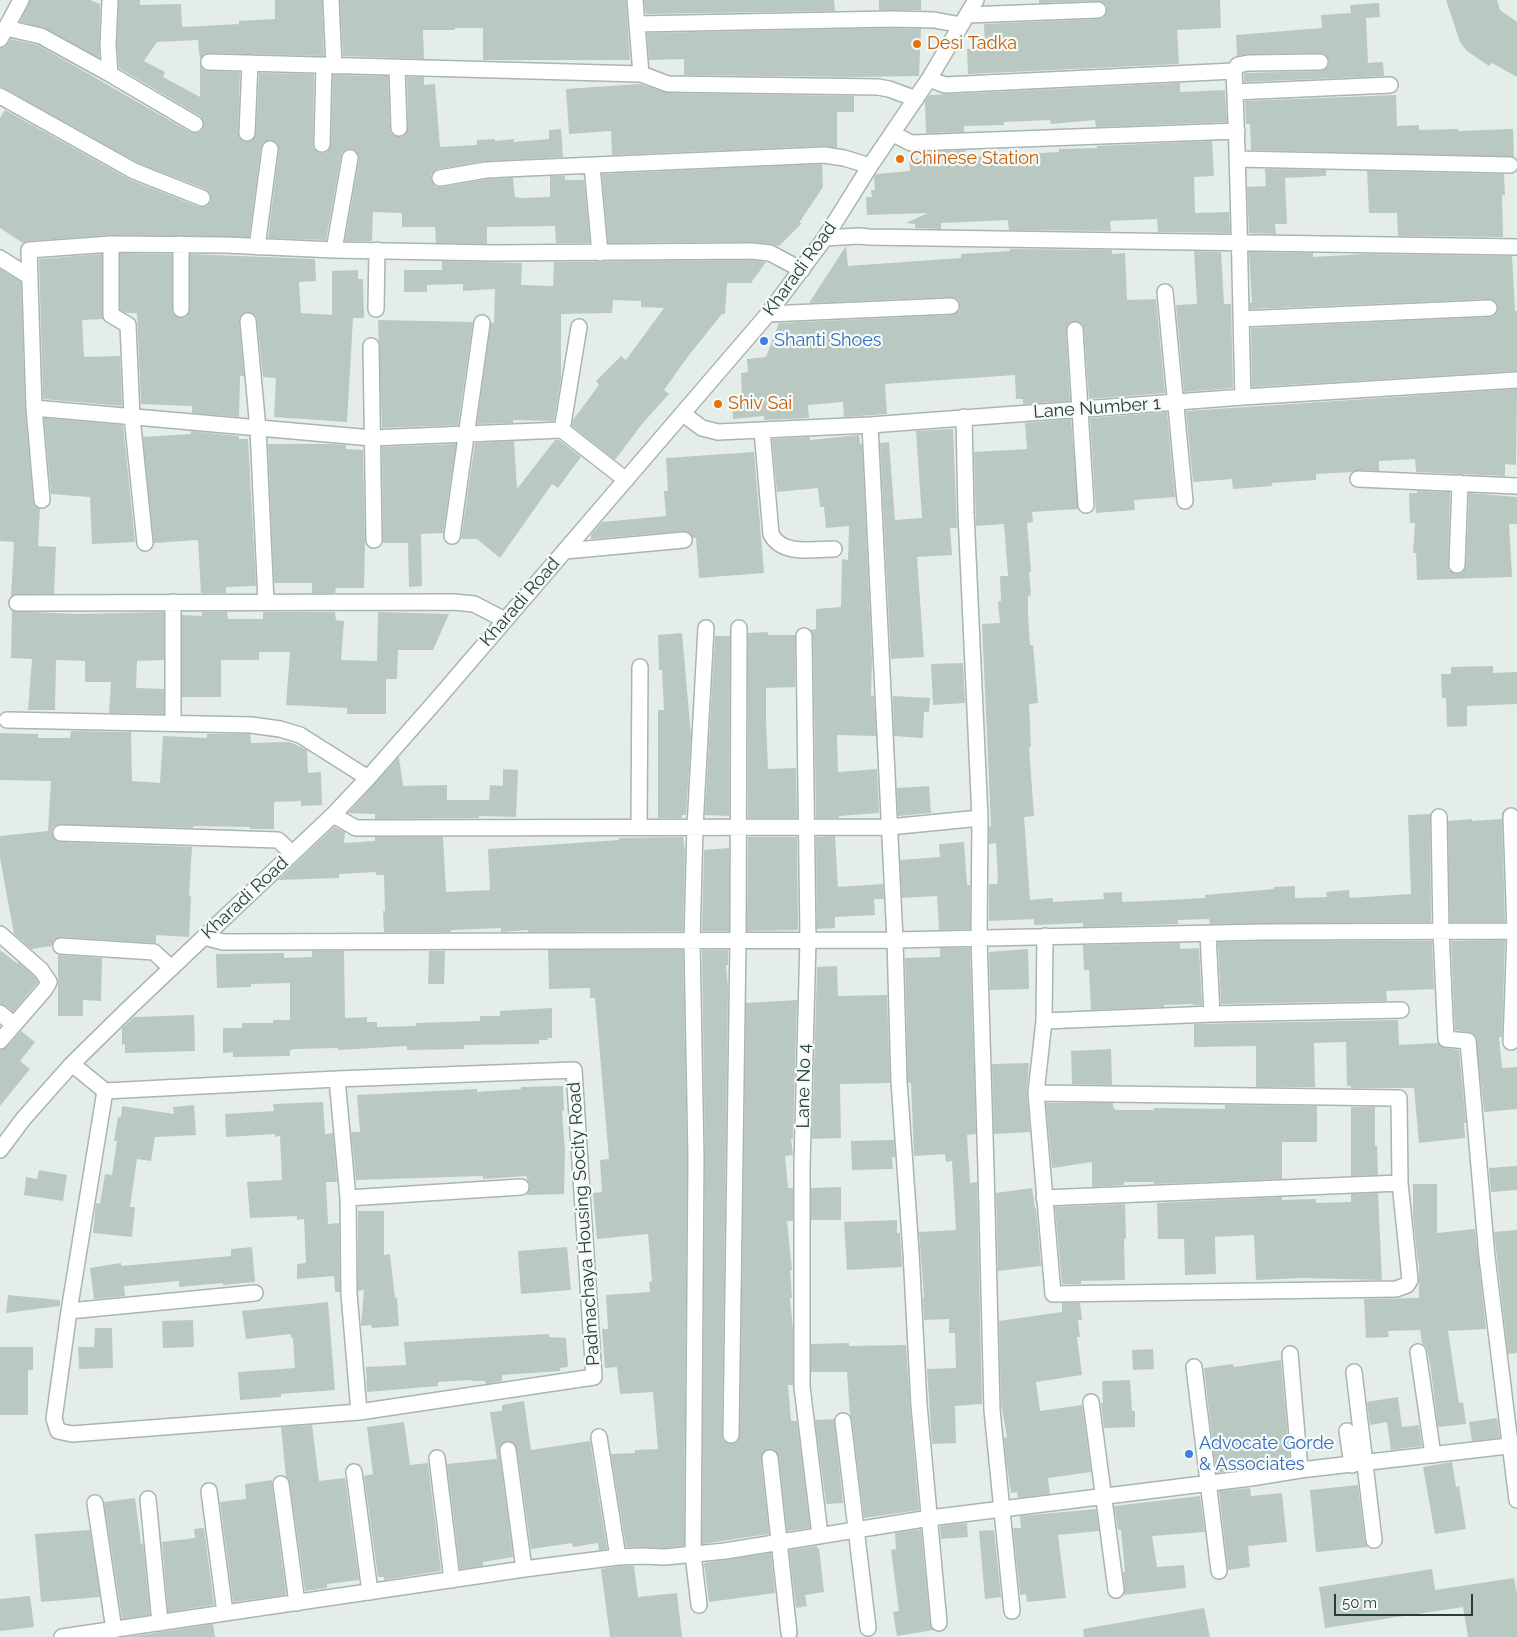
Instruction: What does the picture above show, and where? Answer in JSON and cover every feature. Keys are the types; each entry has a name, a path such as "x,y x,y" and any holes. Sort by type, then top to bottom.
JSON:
{"street":[{"path":"21,0 3,33 41,36 195,124"},
{"path":"110,0 108,45 110,74"},
{"path":"322,144 329,66 332,0"},
{"path":"635,0 641,74"},
{"name":"Kharadi Road","path":"0,1150 24,1118 72,1064 333,815 368,778 768,314 825,238 870,166 916,99 976,0"},
{"path":"637,24 893,18 964,20 1098,10"},
{"path":"209,62 641,74 668,84 889,88 916,99"},
{"path":"1243,397 1238,242 1238,159 1234,71 1238,65 1248,63 1320,62"},
{"path":"248,133 250,63"},
{"path":"397,68 400,128"},
{"path":"929,78 945,85 1234,71"},
{"path":"1235,92 1390,85"},
{"path":"0,96 134,171 202,198"},
{"path":"892,134 911,143 1237,131"},
{"path":"257,246 270,148"},
{"path":"440,178 486,170 824,155 844,158 870,166"},
{"path":"334,250 350,158"},
{"path":"1238,159 1510,165"},
{"path":"592,166 600,253"},
{"path":"825,238 859,236 1517,247"},
{"path":"42,500 34,408 30,250 110,244 182,244 334,250 600,253 752,251 770,253 802,270"},
{"path":"110,244 111,315 128,325 132,417 145,543"},
{"path":"181,309 182,244"},
{"path":"376,309 377,250"},
{"path":"0,258 30,277"},
{"path":"1165,292 1185,501"},
{"path":"768,314 951,306"},
{"path":"1241,319 1489,308"},
{"path":"248,322 258,429 266,602"},
{"path":"452,536 482,323"},
{"path":"562,430 579,326"},
{"path":"1075,330 1086,506"},
{"path":"370,346 374,540"},
{"name":"Lane Number 1","path":"683,414 702,428 718,432 870,425 1243,397 1517,380"},
{"path":"34,408 372,438 562,430 626,480"},
{"path":"964,418 966,513 980,818 978,937 992,1410 1012,1611"},
{"path":"870,425 895,940 899,1081 919,1405 939,1623"},
{"path":"762,430 771,534 775,542 793,549 834,549"},
{"path":"1358,479 1517,486"},
{"path":"1457,565 1460,483"},
{"path":"565,551 684,540"},
{"path":"173,602 173,723"},
{"path":"17,603 454,602 474,604 505,620"},
{"path":"699,1605 693,1554 696,1158 692,941 695,827 706,628"},
{"path":"731,1435 738,940 739,628"},
{"name":"Lane No 4","path":"804,636 808,940 802,1166 802,1387 820,1535"},
{"path":"639,827 640,667"},
{"path":"7,720 251,725 280,729 300,735 368,778"},
{"path":"333,815 356,828 889,827 980,818"},
{"path":"1511,816 1516,931 1511,1042"},
{"path":"1439,817 1441,931 1446,1040 1468,1041 1487,1257 1514,1446 1517,1500"},
{"path":"61,833 278,840 292,853"},
{"path":"204,936 223,942 692,941 895,940 1208,933 1516,931"},
{"path":"1208,933 1212,1014"},
{"path":"0,934 41,970 50,982 0,1041"},
{"path":"1036,1093 1400,1098 1400,1183 1410,1280 1407,1285 1396,1289 1053,1294 1036,1093 1044,1021 1045,936"},
{"path":"62,946 154,952 171,968"},
{"path":"1044,1021 1212,1014 1401,1010"},
{"path":"0,1013 14,1025"},
{"path":"72,1064 105,1091"},
{"name":"Padmachaya Housing Socity Road","path":"574,1070 594,1378 359,1412 72,1434 58,1431 54,1419 69,1311 105,1091 337,1079 574,1070"},
{"path":"337,1079 348,1198 349,1294 359,1412"},
{"path":"1044,1198 1400,1183"},
{"path":"348,1198 520,1187"},
{"path":"69,1311 255,1294"},
{"path":"1418,1352 1432,1455"},
{"path":"1290,1354 1300,1470"},
{"path":"1194,1367 1219,1571"},
{"path":"1354,1372 1358,1464"},
{"path":"1091,1402 1116,1590"},
{"path":"843,1421 868,1628"},
{"path":"1347,1431 1358,1464 1374,1540"},
{"path":"599,1437 618,1558"},
{"path":"62,1637 524,1569 618,1558 693,1554 930,1518 1209,1484 1300,1470 1514,1446"},
{"path":"508,1450 524,1569"},
{"path":"437,1458 452,1580"},
{"path":"770,1458 789,1633"},
{"path":"354,1472 370,1592"},
{"path":"281,1484 297,1603"},
{"path":"209,1491 224,1613"},
{"path":"148,1499 160,1623"},
{"path":"95,1503 114,1630"}],"building":[{"path":"30,0 90,0 100,4 99,58 45,28 20,22"},
{"path":"119,0 140,0 140,5 181,4 182,27 239,24 239,21 275,19 275,0 322,0 324,56 209,53 204,54 200,60 198,40 157,42 144,61 165,72 163,77 200,97 200,64 204,70 208,71 240,72 238,133 242,141 246,142 252,141 256,134 259,73 314,74 313,144 314,149 321,153 327,152 331,144 333,75 388,76 390,128 391,133 395,136 404,136 408,128 407,77 424,77 424,85 435,84 440,147 477,145 477,140 514,139 514,142 549,139 549,130 561,129 563,157 486,161 438,169 431,174 431,180 436,187 441,187 487,179 513,178 515,197 520,198 550,197 550,176 565,176 565,180 584,180 590,243 556,243 555,226 487,227 487,244 436,243 435,227 402,227 402,213 373,212 372,241 345,241 359,160 356,151 351,149 343,152 341,156 326,240 268,238 279,150 276,142 271,140 263,143 261,148 249,237 111,235 28,241 23,243 0,228 0,118 5,110 131,180 199,207 207,206 211,201 210,193 205,189 138,163 0,86 0,48 5,47 11,39 38,45 190,132 200,132 204,125 200,116 119,68 117,45"},
{"path":"340,0 626,0 630,60 483,60 483,28 423,30 424,59 343,56"},
{"path":"644,0 834,0 835,11 646,14"},
{"path":"879,0 921,0 921,10 879,10"},
{"path":"1039,0 1220,0 1221,28 1177,30 1179,64 968,74 967,49 985,48 984,24 1098,19 1103,18 1107,10 1106,5 1098,1 1039,3"},
{"path":"1446,0 1497,0 1500,10 1517,22 1517,77 1492,63 1489,66 1467,51 1460,42"},
{"path":"1379,3 1380,17 1366,18 1368,63 1383,62 1384,76 1244,82 1244,73 1320,71 1328,67 1329,61 1325,54 1320,53 1248,54 1237,56 1236,35 1322,28 1321,15 1351,13 1350,5"},
{"path":"921,29 919,76 684,75 684,59 649,60 647,33"},
{"path":"1180,83 1180,92 1225,90 1227,122 1096,127 1095,120 1051,124 1050,120 1004,122 1004,125 964,126 964,132 926,133 925,101 930,95"},
{"path":"640,84 668,93 854,96 854,112 837,112 837,148 824,146 612,155 611,131 569,134 566,89"},
{"path":"1396,95 1397,126 1419,125 1419,130 1513,129 1514,157 1251,150 1250,124 1246,124 1245,101"},
{"path":"1212,141 1214,176 1194,177 1195,213 1229,212 1230,233 1158,232 1157,219 1110,221 1111,231 1009,230 1008,220 941,223 941,229 915,228 915,224 906,223 928,213 867,215 866,197 872,197 871,190 875,190 874,177 876,174 910,171 909,159 927,158 927,152 965,150 966,157 1059,152 1059,149 1097,148 1097,146"},
{"path":"822,164 823,187 799,223 802,223 778,246 752,242 608,243 602,174"},
{"path":"1265,169 1326,170 1326,176 1285,178 1287,224 1275,224 1276,234 1249,233 1247,187 1266,186"},
{"path":"1367,171 1504,174 1505,195 1502,195 1503,237 1398,236 1397,213 1369,213"},
{"path":"846,246 848,266 961,258 961,254 1010,251 1010,249 1112,250 1112,254 1125,253 1127,300 1156,299 1165,393 1089,399 1084,329 1082,324 1075,321 1069,323 1066,331 1070,401 1023,404 1023,399 1016,399 1015,375 885,384 887,414 844,417 843,402 808,405 809,418 764,420 764,416 733,419 732,400 742,399 741,373 748,372 747,359 766,357 779,323 951,315 959,311 959,301 951,297 809,303"},
{"path":"1194,251 1221,252 1224,304 1231,304 1233,388 1184,392 1176,305 1197,304"},
{"path":"1249,252 1313,253 1313,257 1366,254 1512,256 1515,311 1517,311 1517,371 1252,387 1251,328 1489,317 1494,316 1498,308 1497,303 1489,299 1250,309 1250,303 1252,303"},
{"path":"120,253 172,254 172,309 173,314 181,318 186,317 190,309 190,254 315,259 316,281 299,282 301,313 332,315 332,271 358,270 358,279 363,279 364,318 353,318 347,422 274,417 276,378 263,377 257,320 255,315 248,312 242,314 239,321 244,376 240,376 239,417 192,413 192,406 141,404 137,313 126,313 120,310"},
{"path":"102,254 103,319 82,320 84,357 120,356 122,406 43,399 39,259"},
{"path":"752,260 766,262 751,283 727,283 725,314 722,314 689,355 664,390 669,394 642,424 615,460 572,426 573,420 599,385 596,381 621,356 626,360 664,308 641,307 641,301 613,300 612,313 561,314 561,379 554,421 513,420 513,423 477,424 491,322 494,323 495,289 463,291 463,284 427,285 427,292 404,292 404,270 442,270 442,261 522,263 521,285 553,286 554,262"},
{"path":"0,269 21,282 25,408 33,501 35,506 40,509 38,546 56,547 54,594 17,594 11,596 14,542 0,541"},
{"path":"378,320 473,322 458,425 382,428"},
{"path":"1517,389 1516,465 1505,464 1505,476 1416,472 1415,459 1379,461 1379,471 1358,470 1316,474 1316,480 1272,483 1272,486 1233,489 1232,479 1193,482 1186,411"},
{"path":"1167,412 1175,497 1134,500 1135,510 1096,513 1090,418"},
{"path":"44,418 123,425 135,542 92,544 90,497 51,494"},
{"path":"1071,419 1078,509 1032,512 1033,522 1027,523 1031,572 1029,572 1031,595 1028,596 1028,615 1030,645 1033,645 1038,703 1029,704 1031,747 1029,747 1034,816 1024,817 1030,900 1053,898 1053,902 1104,899 1103,893 1122,892 1122,902 1150,901 1205,898 1205,895 1295,886 1295,898 1327,897 1326,892 1349,890 1350,898 1411,894 1408,815 1430,814 1431,922 1210,924 1209,919 1178,920 1178,924 1083,927 1083,923 1034,925 1034,919 989,921 989,884 997,884 998,877 996,843 989,844 989,827 991,826 982,624 1000,623 998,602 1001,601 1000,576 1008,576 1004,524 976,526 974,452 1027,449 1025,423"},
{"path":"953,429 957,528 950,528 952,555 917,557 924,657 891,659 880,443 889,442 895,520 922,518 916,431"},
{"path":"191,431 239,436 239,439 248,439 256,586 226,587 226,593 201,593 198,540 154,543 143,437 191,434"},
{"path":"859,435 860,444 862,444 872,660 871,695 874,696 876,736 837,735 838,772 877,769 879,813 839,816 839,818 816,818 813,636 810,630 816,629 816,609 841,607 842,559 848,560 849,526 826,528 824,507 820,507 818,488 777,492 772,439 810,437 810,440"},
{"path":"555,440 559,440 581,457 558,488 552,484 500,558 477,539 461,539 475,443 514,441 517,489"},
{"path":"268,444 332,444 346,445 346,449 363,450 364,588 336,588 335,593 312,593 312,583 274,583"},
{"path":"456,444 443,533 421,534 422,586 409,587 408,543 383,543 382,447"},
{"path":"754,452 764,573 699,578 696,538 693,538 687,531 591,539 591,535 602,522 666,516 664,491 668,491 666,458"},
{"path":"1417,491 1450,492 1448,565 1449,570 1456,574 1462,573 1466,566 1469,493 1517,497 1517,524 1509,524 1512,577 1417,580 1416,553 1413,553 1415,523 1410,523 1409,493 1417,493"},
{"path":"12,611 76,614 164,612 164,660 137,661 136,688 164,689 164,714 109,713 111,682 85,682 85,661 56,660 55,710 28,710 32,659 11,658"},
{"path":"202,612 227,612 228,619 263,619 263,612 335,612 336,620 344,621 341,660 377,661 378,612 449,614 433,650 398,650 397,679 386,679 386,714 347,714 347,708 286,705 290,652 259,652 259,660 221,660 221,697 182,697 182,615 202,616"},
{"path":"768,632 768,635 795,635 795,687 766,688 766,721 768,769 796,768 797,818 748,818 748,633"},
{"path":"682,633 691,736 686,815 682,815 682,818 658,818 658,710 664,710 662,670 659,670 658,635"},
{"path":"715,636 730,636 729,816 705,815"},
{"path":"963,663 965,703 933,705 931,664"},
{"path":"1493,666 1493,673 1517,672 1517,704 1467,706 1467,726 1447,727 1446,698 1442,698 1441,674 1451,674 1451,667"},
{"path":"893,696 930,698 929,712 924,712 923,738 894,736"},
{"path":"71,731 131,732 132,781 160,783 163,736 207,738 207,734 250,734 251,743 290,742 307,750 308,773 321,772 322,805 301,806 301,801 274,802 274,829 250,829 250,827 193,826 193,828 57,825 53,828 52,833 56,841 61,842 192,847 189,937 156,935 156,943 61,937 54,940 52,946 31,949 14,934 0,858 0,836 48,831 51,781 0,780 0,733 38,734 38,738 70,738"},
{"path":"399,757 403,786 447,785 447,800 489,800 490,785 503,786 503,769 518,770 516,817 479,816 479,818 375,819 375,814 348,813"},
{"path":"929,786 931,813 898,816 897,788"},
{"path":"1472,819 1472,821 1502,819 1505,922 1450,922 1448,821"},
{"path":"334,827 345,832 344,843 375,841 375,837 443,837 446,892 490,890 488,849 619,840 619,838 683,837 685,851 683,931 528,932 528,930 501,932 501,928 451,930 451,932 384,932 384,875 376,875 376,872 339,874 339,878 278,880"},
{"path":"835,836 838,887 883,884 884,899 874,899 875,915 835,917 835,928 817,929 816,837"},
{"path":"748,837 797,837 798,930 747,931"},
{"path":"964,842 967,885 970,885 970,929 939,930 937,896 902,898 900,860 940,857 939,844"},
{"path":"729,848 729,931 702,931 704,850"},
{"path":"1505,940 1502,1037 1499,1037 1502,1068 1517,1067 1517,1109 1484,1112 1476,1036 1469,1032 1455,1030 1451,941"},
{"path":"1432,941 1434,989 1386,991 1387,1001 1221,1004 1218,942"},
{"path":"1180,943 1180,949 1199,948 1202,1005 1164,1005 1164,1007 1091,1010 1089,970 1084,970 1083,945"},
{"path":"940,948 970,948 976,1134 967,1135 970,1183 977,1182 982,1404 955,1406 956,1443 932,1444 927,1369 956,1368 955,1333 949,1333 949,1319 924,1320 919,1232 956,1230 952,1161 946,1162 945,1154 914,1156 911,1083 908,1081 905,958 940,957"},
{"path":"1028,949 1029,989 990,990 989,952"},
{"path":"0,950 18,964 18,962 38,982 13,1012 0,1004"},
{"path":"548,950 683,950 687,1158 684,1546 665,1548 626,1547 611,1454 635,1453 635,1450 658,1449 653,1392 620,1394 617,1367 605,1368 602,1329 608,1329 606,1295 650,1292 649,1282 652,1281 648,1234 597,1239 593,1193 602,1192 600,1160 609,1159 595,998 590,998 590,988 549,989"},
{"path":"702,950 728,950 728,965 726,965 728,988 722,1435 723,1440 730,1444 736,1443 740,1435 746,1003 797,1000 793,1139 791,1139 793,1155 785,1156 788,1188 793,1188 793,1221 787,1221 792,1270 790,1270 792,1298 790,1298 793,1330 793,1385 788,1385 791,1421 797,1421 810,1528 787,1531 779,1457 774,1450 769,1449 762,1454 761,1459 769,1534 702,1544 705,1158"},
{"path":"312,951 344,951 345,1018 367,1017 367,1022 377,1022 377,1027 416,1026 416,1023 480,1021 480,1016 500,1016 500,1011 552,1008 552,1038 539,1040 539,1044 464,1045 464,1049 407,1050 407,1046 338,1050 338,1048 295,1049 290,1050 290,1056 233,1057 233,1052 223,1053 223,1028 242,1028 242,1023 273,1023 273,1020 290,1020 290,983 251,984 251,987 217,988 216,954 284,953 284,958 312,957"},
{"path":"429,951 445,951 444,984 428,984"},
{"path":"58,955 102,958 101,1001 83,1000 83,1016 58,1016"},
{"path":"837,966 838,996 887,995 890,1083 840,1084 841,1138 812,1139 817,967"},
{"path":"194,1015 195,1051 125,1053 125,1044 122,1045 122,1028 134,1017"},
{"path":"1398,1020 1399,1045 1438,1043 1445,1048 1459,1050 1466,1123 1464,1123 1465,1138 1419,1143 1414,1088 1351,1088 1351,1086 1347,1086 1346,1042 1314,1043 1315,1087 1256,1087 1256,1046 1194,1047 1194,1024"},
{"path":"21,1031 35,1042 20,1061 30,1069 0,1106 0,1050 7,1047"},
{"path":"1111,1049 1112,1085 1072,1084 1071,1051"},
{"path":"1029,1063 1027,1094 1030,1132 994,1134 992,1064"},
{"path":"563,1086 564,1194 527,1195 530,1187 526,1176 483,1179 483,1176 356,1180 351,1132 360,1132 357,1095 477,1089 477,1092 521,1089 521,1087"},
{"path":"323,1102 325,1134 333,1133 337,1182 326,1182 328,1224 339,1223 340,1292 335,1292 334,1276 297,1279 297,1264 306,1263 304,1219 297,1220 297,1216 250,1218 247,1182 282,1180 280,1136 275,1137 275,1134 226,1137 225,1114 274,1111 273,1104"},
{"path":"1046,1103 1113,1103 1115,1110 1154,1110 1154,1108 1225,1109 1225,1105 1317,1106 1317,1142 1282,1142 1282,1179 1154,1184 1154,1182 1124,1182 1124,1185 1092,1187 1092,1162 1052,1168"},
{"path":"194,1105 196,1135 155,1137 151,1161 137,1159 130,1207 135,1207 132,1237 93,1233 96,1203 100,1204 105,1174 112,1175 117,1141 114,1141 122,1106 174,1114 173,1107"},
{"path":"1351,1107 1375,1107 1375,1146 1377,1146 1378,1175 1351,1176"},
{"path":"894,1140 895,1157 892,1157 893,1169 852,1170 851,1141"},
{"path":"1517,1166 1517,1190 1491,1192 1489,1168"},
{"path":"39,1170 67,1175 63,1201 24,1195 26,1177 37,1179"},
{"path":"1413,1184 1437,1184 1437,1233 1475,1229 1486,1329 1448,1331 1459,1403 1463,1402 1466,1424 1438,1427 1430,1363 1426,1347 1422,1343 1420,1330 1388,1331 1389,1337 1366,1338 1364,1299 1419,1298 1419,1263 1413,1217"},
{"path":"841,1187 841,1220 811,1220 811,1188"},
{"path":"1032,1188 1036,1208 1041,1266 998,1271 996,1193"},
{"path":"1378,1193 1382,1280 1303,1278 1256,1280 1254,1235 1215,1237 1216,1274 1185,1275 1184,1239 1158,1239 1157,1203 1282,1197 1282,1200 1316,1199 1316,1203 1351,1202 1351,1194"},
{"path":"1125,1204 1125,1280 1081,1281 1081,1284 1062,1284 1055,1207"},
{"path":"358,1211 384,1211 384,1255 390,1254 399,1326 372,1328 371,1325 361,1326 364,1290 358,1291"},
{"path":"897,1220 897,1233 900,1233 902,1267 847,1270 844,1222"},
{"path":"1517,1230 1517,1353 1508,1354 1494,1232"},
{"path":"252,1247 255,1282 179,1287 179,1281 124,1286 125,1296 94,1299 90,1268 121,1263 121,1266 231,1256 231,1249"},
{"path":"567,1247 571,1290 521,1294 518,1251"},
{"path":"8,1295 60,1300 60,1306 6,1313"},
{"path":"328,1302 335,1390 281,1394 281,1397 240,1400 238,1372 295,1368 293,1338 291,1338 291,1334 246,1339 242,1311"},
{"path":"1062,1303 1080,1303 1082,1320 1078,1320 1080,1337 1077,1337 1082,1375 1036,1382 1040,1411 1082,1405 1091,1472 1048,1478 1050,1494 1018,1498 1017,1492 1011,1493 1006,1461 1004,1438 1007,1437 1001,1404 999,1321 1062,1312"},
{"path":"193,1320 194,1347 163,1348 162,1321"},
{"path":"95,1328 112,1328 113,1368 79,1369 78,1347 94,1347"},
{"path":"549,1334 549,1337 566,1338 568,1367 560,1368 560,1371 502,1375 502,1381 486,1384 485,1381 472,1380 438,1382 438,1386 367,1392 366,1367 406,1365 404,1342"},
{"path":"849,1343 849,1346 906,1345 919,1510 864,1518 850,1415 847,1372 811,1372 811,1344"},
{"path":"0,1347 33,1347 33,1370 28,1370 28,1415 0,1415"},
{"path":"1153,1349 1154,1369 1133,1370 1132,1350"},
{"path":"1281,1360 1290,1461 1216,1473 1204,1368 1233,1364 1234,1367"},
{"path":"1130,1380 1132,1411 1135,1411 1135,1427 1104,1428 1101,1403 1103,1403 1102,1381"},
{"path":"1398,1397 1402,1427 1419,1425 1422,1446 1391,1450 1387,1422 1370,1425 1367,1402"},
{"path":"524,1401 531,1450 590,1441 607,1549 599,1550 598,1543 573,1547 572,1543 531,1549 517,1449 512,1442 506,1441 500,1446 499,1451 513,1557 483,1562 483,1566 460,1569 447,1464 497,1459 490,1412 502,1411 502,1405"},
{"path":"1497,1418 1500,1438 1472,1441 1469,1422"},
{"path":"834,1419 843,1503 826,1504 815,1420"},
{"path":"404,1422 410,1465 428,1463 441,1571 384,1580 384,1577 378,1577 364,1476 373,1474 367,1427"},
{"path":"312,1425 319,1481 345,1478 359,1580 327,1584 327,1588 305,1591 290,1483 286,1477 281,1427"},
{"path":"1452,1462 1456,1487 1459,1486 1466,1529 1435,1534 1423,1467"},
{"path":"272,1480 286,1593 285,1595 233,1602 220,1502 246,1499 245,1484"},
{"path":"1358,1485 1365,1541 1368,1547 1316,1552 1310,1490"},
{"path":"1250,1488 1251,1496 1282,1493 1287,1542 1248,1546 1250,1567 1228,1570 1219,1491"},
{"path":"1200,1496 1205,1532 1152,1536 1157,1567 1184,1565 1186,1588 1124,1595 1123,1572 1125,1572 1121,1530 1118,1530 1114,1506"},
{"path":"135,1498 141,1544 143,1543 150,1615 122,1619 104,1502"},
{"path":"1096,1509 1099,1531 1058,1535 1066,1598 1027,1602 1026,1594 1020,1595 1013,1528 1021,1528 1020,1516"},
{"path":"967,1523 968,1537 941,1539 940,1526"},
{"path":"204,1528 214,1605 168,1612 162,1542 195,1538 194,1529"},
{"path":"921,1529 930,1624 934,1630 897,1636 893,1612 899,1611 891,1550 896,1549 895,1533"},
{"path":"90,1530 100,1597 41,1602 35,1534"},
{"path":"994,1530 1001,1597 985,1599 979,1531"},
{"path":"817,1546 817,1549 819,1548 824,1592 805,1595 807,1606 796,1608 789,1550"},
{"path":"771,1553 775,1593 709,1602 704,1563"},
{"path":"634,1566 638,1597 677,1593 682,1637 610,1637 601,1569"},
{"path":"1432,1569 1435,1590 1514,1578 1517,1593 1517,1637 1468,1637 1463,1607 1325,1628 1319,1587"},
{"path":"30,1596 34,1627 0,1631 0,1599"},
{"path":"1204,1608 1210,1637 1084,1637 1083,1629"},
{"path":"213,1624 215,1637 126,1637 161,1632"}],"place":[{"name":"Desi Tadka","path":"917,44"},
{"name":"Chinese Station","path":"900,159"},
{"name":"Shanti Shoes","path":"764,341"},
{"name":"Shiv Sai","path":"718,404"},
{"name":"Advocate Gorde & Associates","path":"1189,1454"}]}
